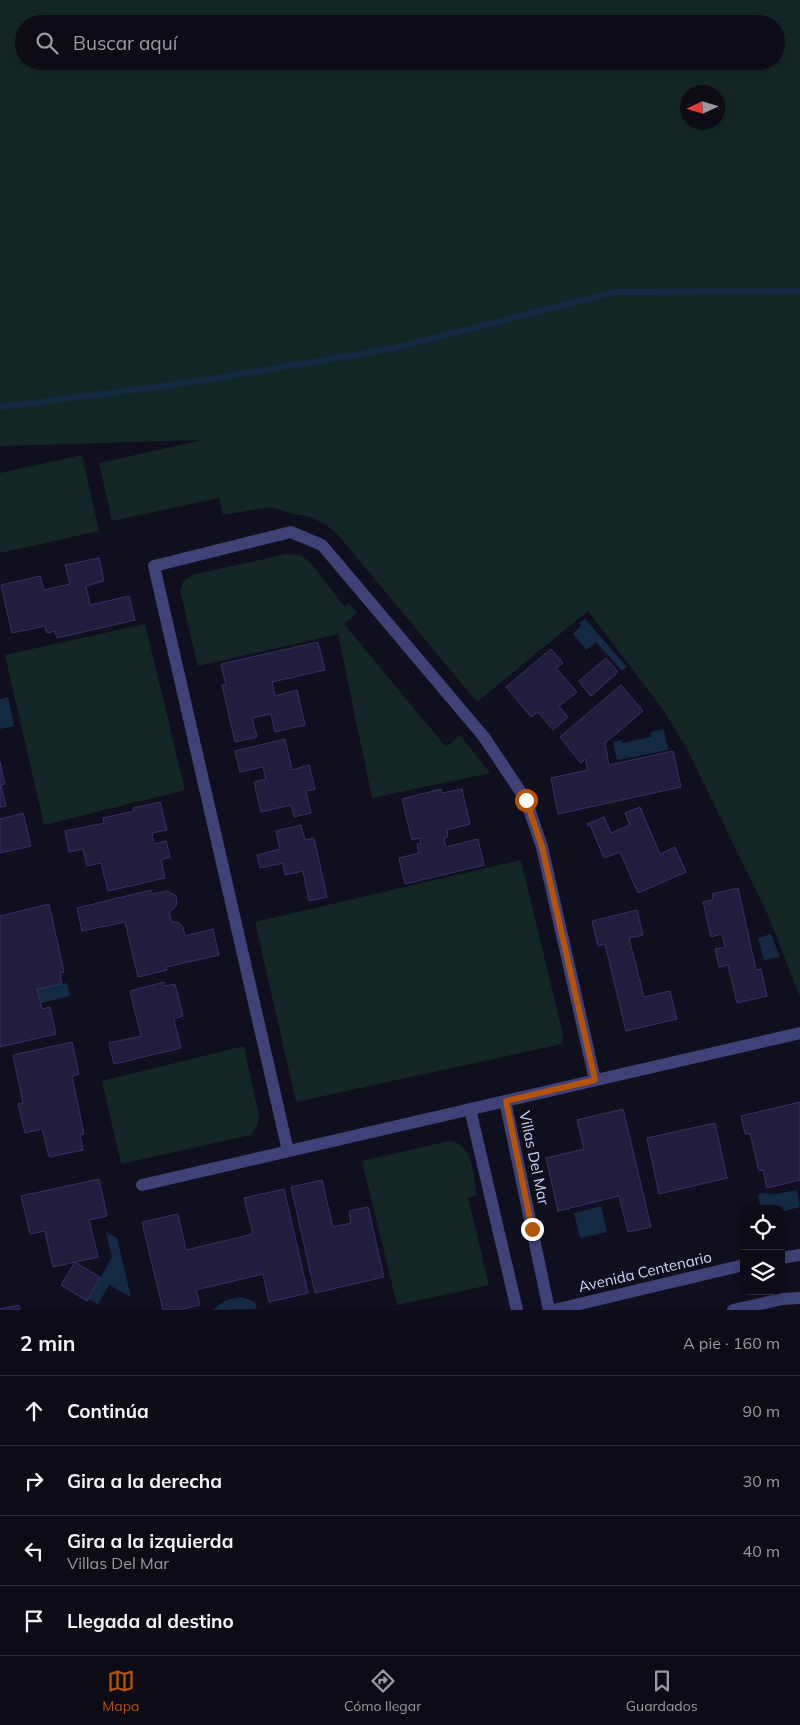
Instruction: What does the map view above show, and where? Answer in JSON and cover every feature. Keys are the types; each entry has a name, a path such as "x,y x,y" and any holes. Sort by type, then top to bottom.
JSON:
{"street":[{"path":"288,1151 154,566 291,532 322,545 484,737 526,800 542,847 595,1080"},
{"path":"142,1185 800,1034"},
{"name":"Villas Del Mar","path":"506,1101 550,1310"},
{"path":"470,1109 517,1310"},
{"path":"785,1257 800,1255"},
{"name":"Avenida Centenario","path":"554,1310 740,1266"},
{"path":"734,1310 782,1299 800,1298"}],"green space":[{"path":"0,0 800,0 800,997 767,913 687,749 664,711 588,611 477,702 338,535 326,525 311,517 270,507 223,515 219,498 112,521 99,463 203,440 0,446"},
{"path":"82,455 99,531 0,553 0,473"},
{"path":"286,554 300,555 310,562 345,607 349,603 357,613 344,624 446,747 460,735 490,773 372,798 338,634 198,666 180,591 183,582 192,575"},
{"path":"145,624 185,790 44,825 5,655"},
{"path":"521,860 563,1035 562,1044 296,1102 255,922"},
{"path":"244,1046 259,1117 254,1131 250,1135 121,1164 102,1081"},
{"path":"449,1141 457,1143 463,1148 471,1162 477,1195 468,1198 489,1285 397,1305 362,1161"}],"water":[{"path":"585,619 627,667 622,671 596,642 586,650 573,634 581,626 579,623"},
{"path":"8,697 14,726 0,729 0,699"},
{"path":"664,729 668,750 617,760 613,742 622,740 622,743 651,737 651,732"},
{"path":"771,934 780,957 764,960 758,938"},
{"path":"67,983 70,996 41,1003 37,989"},
{"path":"797,1190 800,1207 785,1211 785,1205 760,1205 758,1196 761,1193 776,1194"},
{"path":"601,1206 607,1232 580,1238 574,1213"},
{"path":"106,1232 117,1238 131,1297 109,1285 98,1304 88,1299 112,1257"},
{"path":"242,1297 255,1302 257,1309 213,1310 226,1300"}],"building":[{"path":"99,558 104,581 86,586 90,605 129,596 135,620 57,638 55,631 47,633 45,626 12,633 1,585 40,576 44,590 70,584 65,565"},
{"path":"318,642 325,670 272,682 275,696 297,690 305,725 275,732 271,714 252,718 257,737 235,742 222,685 226,685 221,664"},
{"path":"551,649 563,663 556,668 577,692 559,706 568,717 553,730 538,712 531,717 506,687"},
{"path":"606,658 618,672 591,696 579,681"},
{"path":"621,685 643,711 605,743 609,765 673,751 681,787 558,814 551,778 588,770 585,759 581,763 560,737"},
{"path":"285,739 292,770 309,765 315,789 306,791 311,813 294,817 291,805 261,812 254,782 266,779 263,767 240,772 235,751"},
{"path":"0,762 5,784 1,785 6,806 0,807"},
{"path":"441,789 442,793 462,789 470,824 447,830 448,837 444,838 446,847 478,839 484,865 405,884 399,858 419,853 417,844 421,843 420,838 412,840 402,799"},
{"path":"160,802 167,830 152,833 154,844 166,841 170,857 161,860 165,878 108,891 101,863 87,866 83,849 69,852 65,831 104,823 103,818 134,811 133,808"},
{"path":"640,807 660,854 675,847 686,872 638,893 620,852 604,858 590,825 588,826 587,824 604,817 611,833 630,825 625,813"},
{"path":"23,813 31,846 0,853 0,819"},
{"path":"301,825 305,840 314,838 327,897 309,901 303,871 285,875 283,863 260,868 257,855 280,849 276,831"},
{"path":"738,888 756,970 761,969 767,996 737,1003 728,965 719,967 715,949 725,947 722,934 711,937 703,902 713,900 712,894"},
{"path":"151,890 152,894 167,891 176,896 177,905 169,913 172,922 178,922 183,927 185,936 213,929 219,955 166,967 167,970 138,977 125,922 82,931 77,908"},
{"path":"49,904 64,972 60,973 62,984 37,989 42,1009 50,1007 56,1034 0,1047 0,916"},
{"path":"637,910 643,935 629,938 644,997 670,991 677,1019 626,1031 605,944 598,946 592,921"},
{"path":"164,982 165,986 175,984 183,1016 174,1020 181,1048 114,1064 109,1043 141,1036 130,991"},
{"path":"72,1042 79,1074 72,1076 84,1134 80,1135 83,1150 49,1157 42,1129 25,1133 18,1104 23,1103 13,1055"},
{"path":"800,1102 800,1180 767,1188 763,1170 759,1171 750,1133 745,1134 741,1116"},
{"path":"623,1109 651,1227 628,1232 619,1196 558,1211 546,1158 584,1149 577,1120"},
{"path":"715,1123 727,1178 659,1194 647,1138"},
{"path":"99,1179 107,1216 89,1220 98,1257 53,1267 45,1231 30,1234 21,1196"},
{"path":"322,1180 333,1227 351,1223 349,1211 368,1207 384,1277 315,1293 291,1187"},
{"path":"284,1189 308,1293 269,1302 263,1274 196,1290 200,1305 178,1310 163,1310 142,1222 178,1214 186,1250 253,1234 244,1198"},
{"path":"75,1262 100,1277 87,1301 61,1285"},
{"path":"19,1305 20,1310 0,1310 0,1309"}],"waterway":[{"path":"0,407 194,382 390,349 615,292 800,291"}],"route":[{"path":"526,800 542,847 595,1080 506,1101 532,1229"}]}
